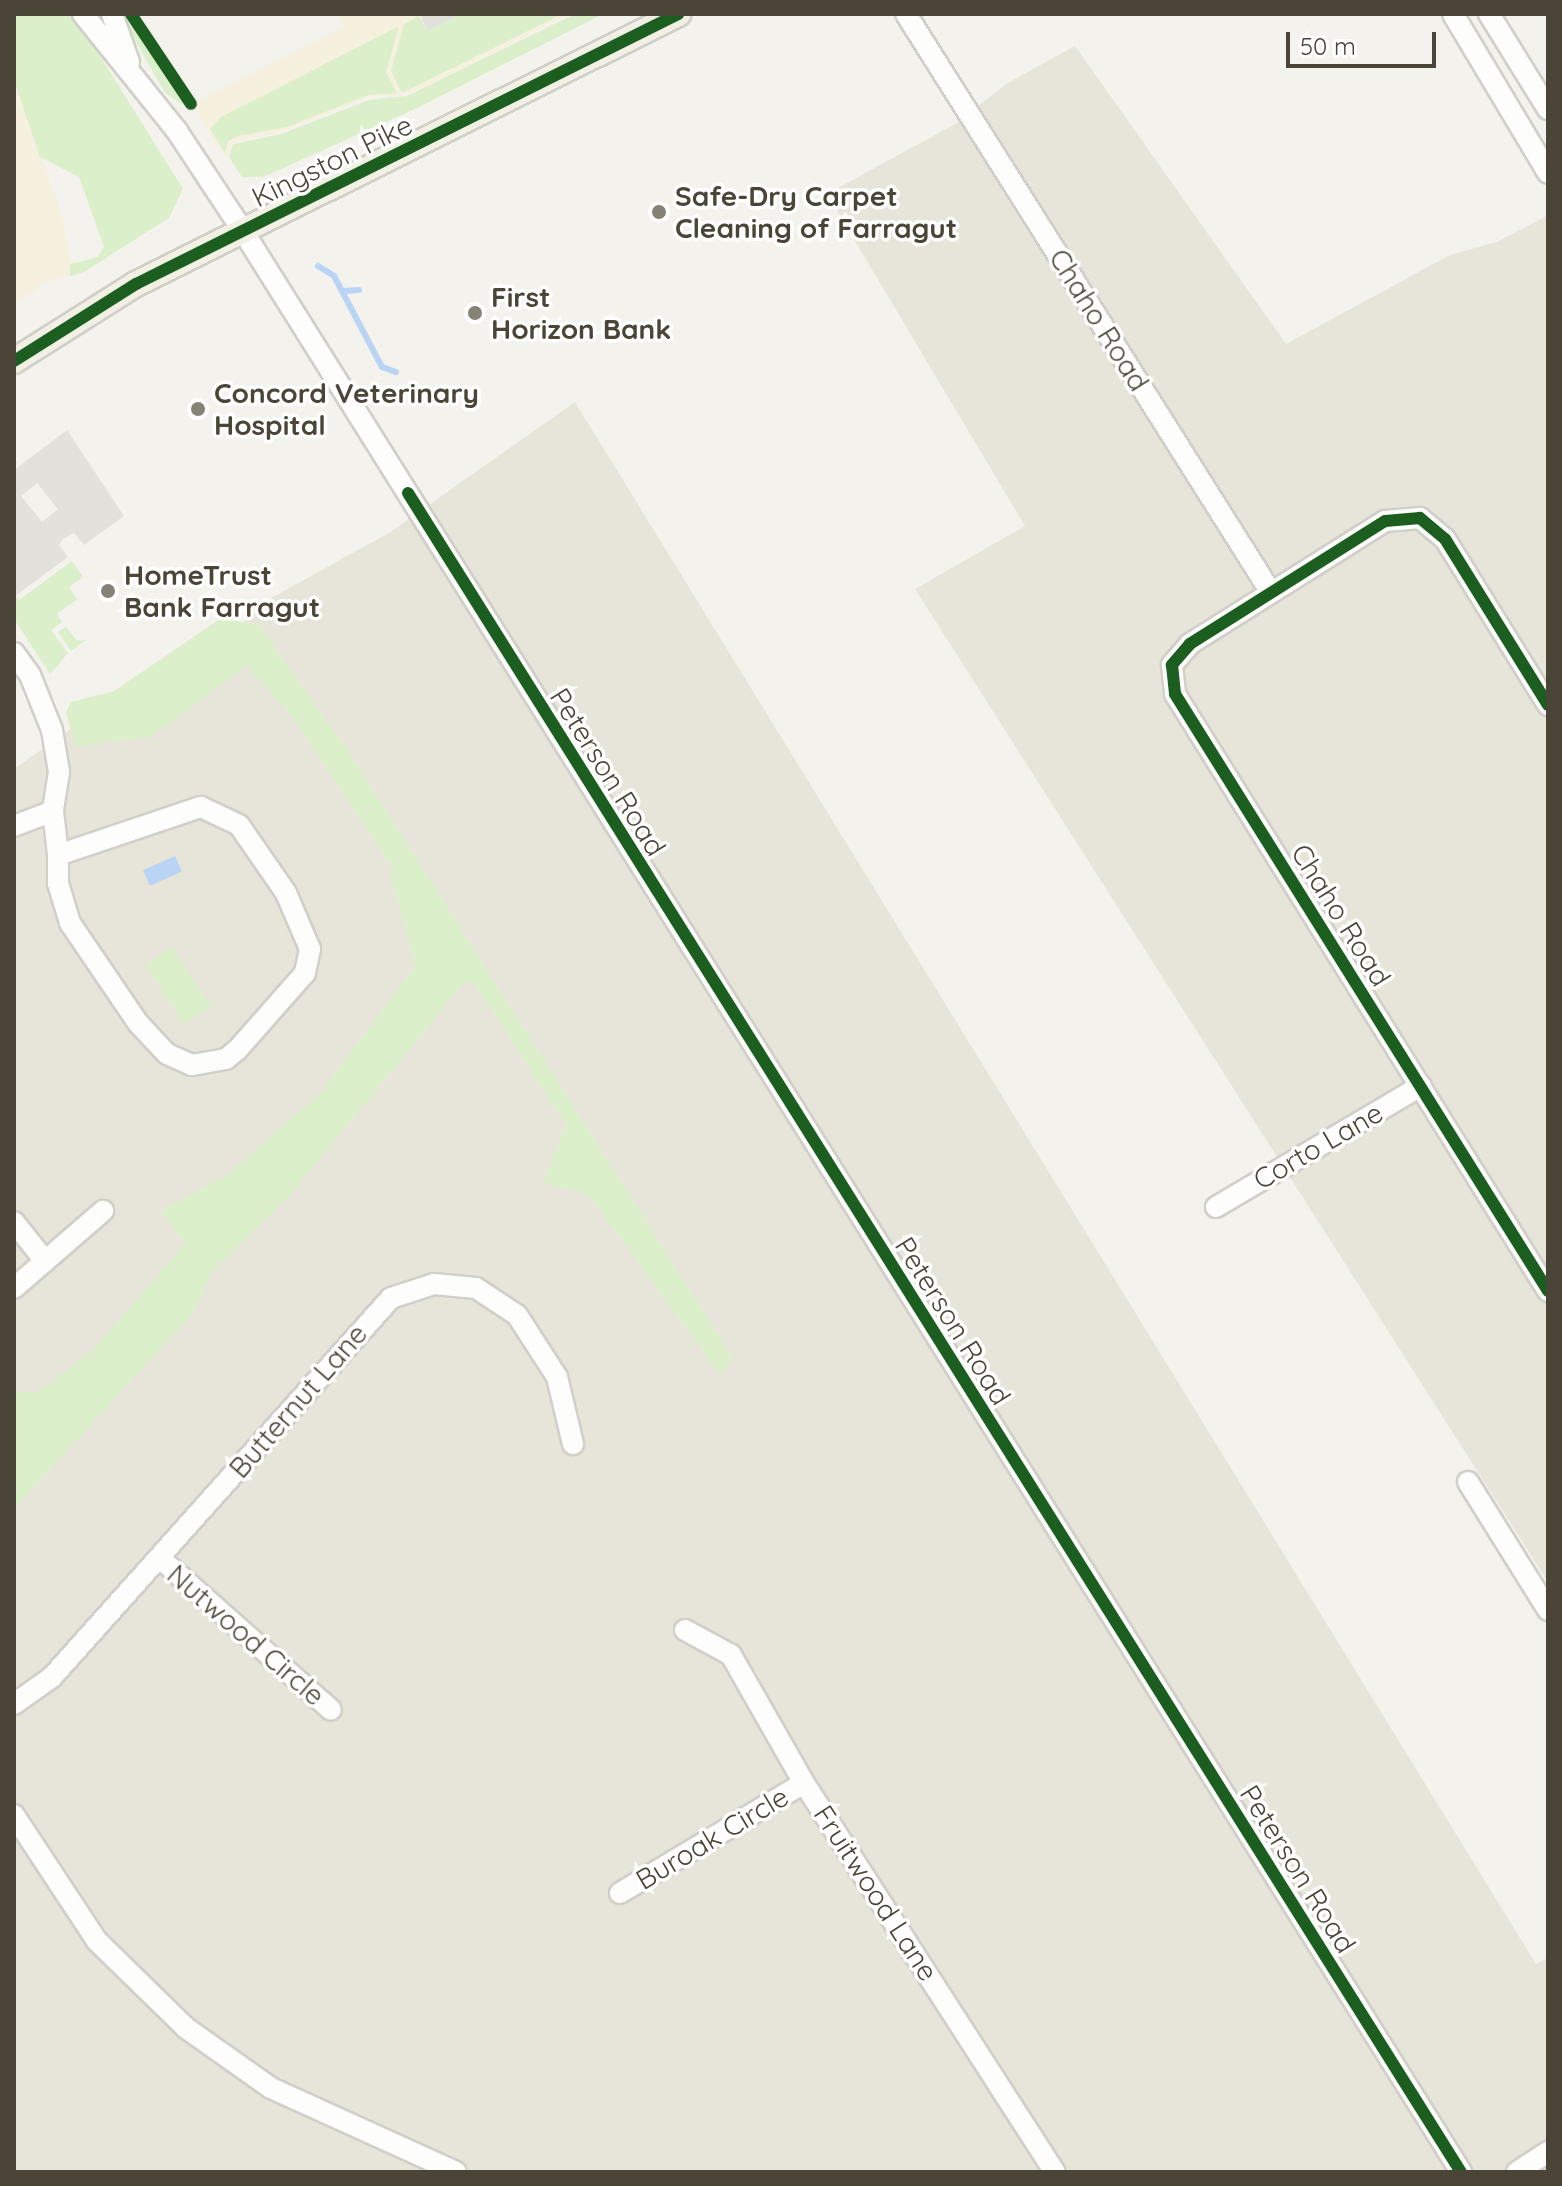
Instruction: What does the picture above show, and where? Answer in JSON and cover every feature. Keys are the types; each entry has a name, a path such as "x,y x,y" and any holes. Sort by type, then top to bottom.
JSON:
{"main road":[{"name":"Kingston Pike","path":"14,361 136,284 678,14"}],"street":[{"path":"83,14 132,70"},
{"path":"112,14 132,70"},
{"name":"Chaho Road","path":"906,14 1270,591 1190,644 1172,665 1175,694 1548,1291"},
{"path":"1453,14 1548,173"},
{"path":"1489,14 1548,109"},
{"name":"Peterson Road","path":"132,70 243,231 1461,2172"},
{"path":"1270,591 1385,521 1420,518 1445,539 1548,705"},
{"path":"14,653 30,675 52,730 59,772 53,811 58,883 70,923 138,1023 167,1054 192,1065 226,1059 305,973 310,949 296,910 239,825 214,809 184,809 58,855"},
{"path":"14,826 53,811"},
{"name":"Corto Lane","path":"1216,1207 1421,1086"},
{"path":"14,1288 103,1211"},
{"path":"14,1222 45,1261"},
{"name":"Butternut Lane","path":"14,1704 52,1677 161,1559 360,1328 391,1298 434,1284 476,1288 517,1315 557,1377 573,1444"},
{"path":"1468,1482 1548,1610"},
{"name":"Nutwood Circle","path":"161,1559 331,1710"},
{"name":"Fruitwood Lane","path":"685,1630 731,1655 804,1783 1055,2172"},
{"name":"Buroak Circle","path":"620,1893 804,1783"},
{"path":"14,1815 97,1941 186,2028 271,2088 456,2172"},
{"path":"1517,2172 1548,2152"}],"shaded area":[{"path":"339,14 569,14 425,87 394,96 371,96 281,132 232,142 226,160 191,104 344,27"},
{"path":"420,14 461,14 427,31"},
{"path":"1075,46 1286,344 1450,255 1497,242 1548,215 1548,1582 915,589 1025,526 827,194 957,123 1006,84"},
{"path":"14,80 62,215 70,276 48,281 14,304"},
{"path":"575,402 1536,1964 1548,1958 1548,2172 14,2172 14,769 78,724 243,624 253,608 389,533"},
{"path":"67,430 124,516 84,545 74,533 63,539 59,545 68,557 15,596 14,470","holes":["37,483 58,509 42,522 21,496"]}],"green space":[{"path":"14,14 74,14 183,189 169,218 82,273 70,276 70,264 98,257 104,247 79,177 40,157 14,80"},
{"path":"120,14 126,14 185,106 165,93"},
{"path":"461,14 562,14 402,93 391,71 404,24 419,16 427,31"},
{"path":"575,14 603,14 419,107 263,177 242,177 229,157 233,144 281,134 369,100 407,96"},
{"path":"399,26 386,72 397,93 368,95 287,127 238,136 228,141 225,153 210,129 221,117"},
{"path":"72,561 83,577 69,587 77,599 57,614 62,622 51,630 68,653 50,674 14,619 14,595 19,600"},
{"path":"220,619 258,624 351,755 733,1358 720,1375 589,1195 543,1183 566,1125 473,982 465,982 292,1193 211,1273 194,1312 14,1509 14,1387 18,1393 42,1390 96,1347 185,1244 161,1211 227,1175 319,1094 416,965 390,876 393,869 294,719 247,666 151,737 75,746 66,712 71,702 114,691"},
{"path":"66,627 77,641 86,640 71,651 58,632"},
{"path":"172,947 211,1007 184,1024 145,964"}],"water":[{"path":"175,856 182,872 150,886 143,870"}],"waterway":[{"path":"318,266 334,276 382,367 396,372"},
{"path":"343,291 359,290"}],"cycle path":[{"path":"131,14 191,104"},
{"path":"14,361 136,284 678,14"},
{"path":"408,493 1461,2172"},
{"path":"1548,705 1445,539 1420,518 1385,521 1190,644 1172,665 1175,694 1548,1291"}],"place":[{"name":"Safe-Dry Carpet Cleaning of Farragut","path":"659,212"},
{"name":"First Horizon Bank","path":"475,313"},
{"name":"Concord Veterinary Hospital","path":"198,409"},
{"name":"HomeTrust Bank Farragut","path":"108,591"}]}
